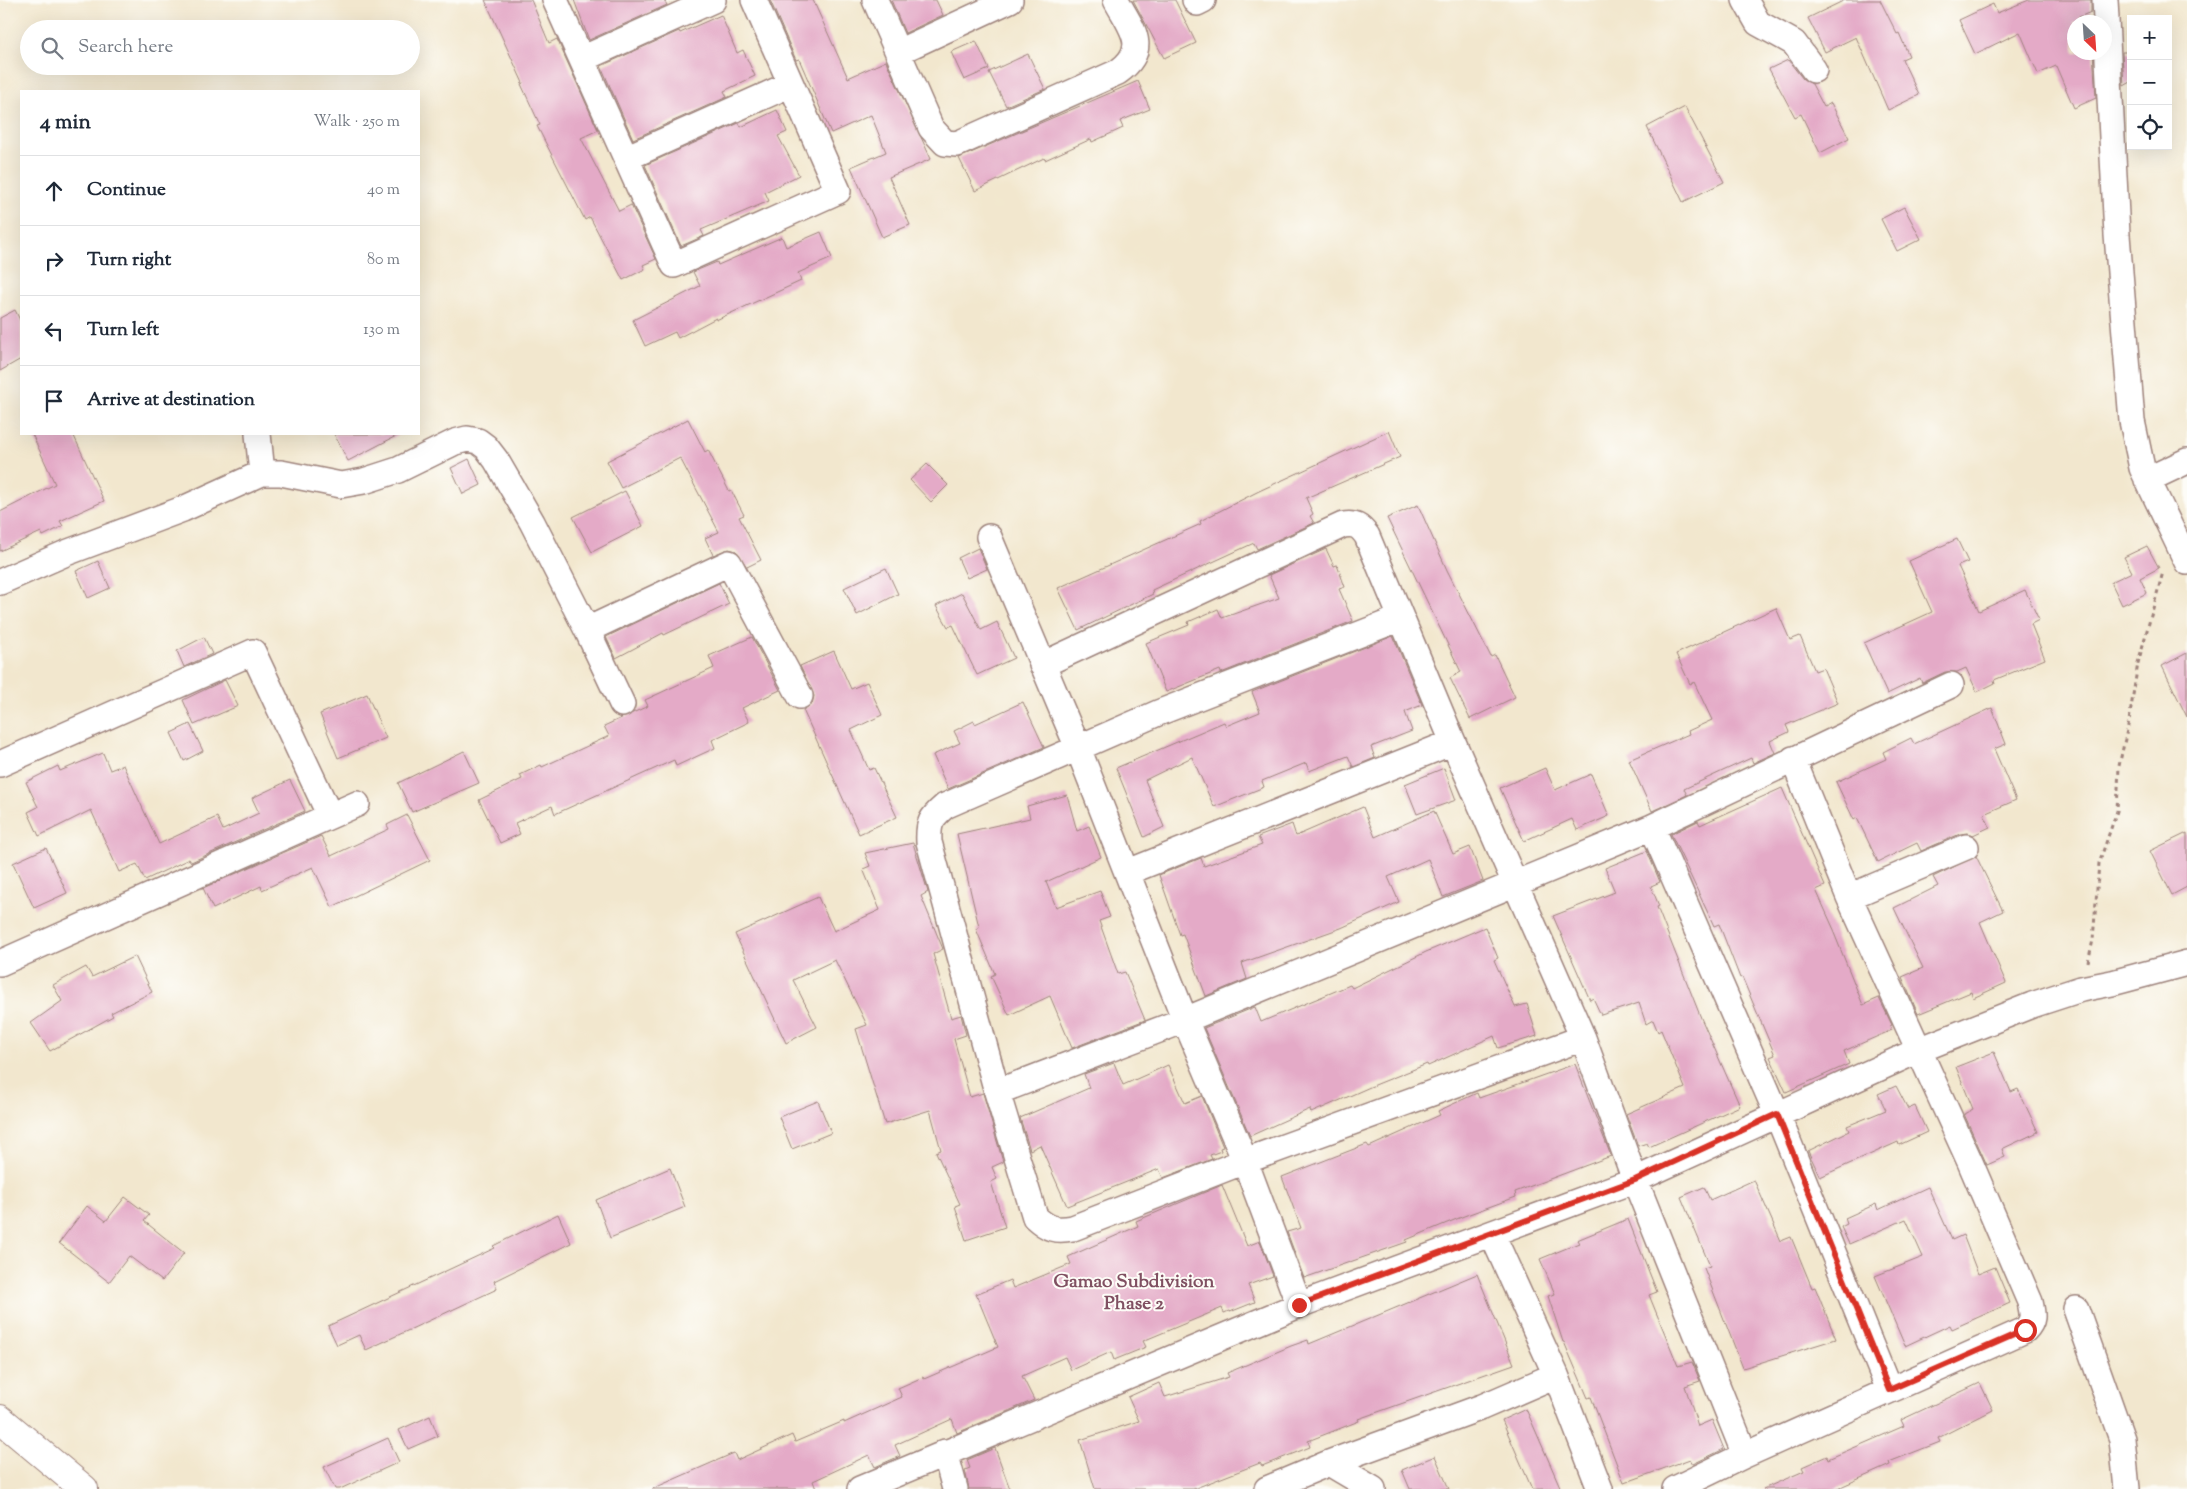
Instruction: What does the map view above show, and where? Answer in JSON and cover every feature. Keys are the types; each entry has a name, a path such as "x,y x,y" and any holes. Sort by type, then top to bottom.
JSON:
{"street":[{"path":"556,0 674,265 838,191 754,0"},
{"path":"582,59 712,0"},
{"path":"875,0 930,128 946,142 957,144 1118,72 1131,63 1137,50 1135,37 1116,0"},
{"path":"898,52 1010,0"},
{"path":"1195,0 1197,2 1203,0"},
{"path":"1745,0 1758,23 1794,42 1814,70"},
{"path":"2105,0 2117,234 2131,411 2142,468 2187,562"},
{"path":"626,158 791,84"},
{"path":"258,435 262,473"},
{"path":"0,582 66,553 183,509 262,473 281,473 341,485 364,481 398,470 455,442 478,441 486,447 496,460 532,522 588,630 622,704"},
{"path":"2147,480 2187,462"},
{"path":"1042,665 1343,525 1353,523 1361,528 1367,536 1454,742 1583,1038 1635,1180 1745,1455"},
{"path":"989,537 1078,748 1185,1020 1245,1161 1299,1305"},
{"path":"588,630 729,563 800,696"},
{"path":"1401,618 1167,710 945,806 932,817 928,828 928,842 997,1092 1035,1217 1046,1227 1058,1231 1073,1228 1245,1161 1583,1038"},
{"path":"0,764 253,652 330,816"},
{"path":"997,1092 1185,1020 1652,827 1951,685"},
{"path":"1128,872 1454,742"},
{"path":"1675,1489 1745,1455 2025,1330 2032,1323 2033,1315 2030,1302 1849,897 1793,759"},
{"path":"0,963 357,804"},
{"path":"1652,827 1777,1114 1889,1390"},
{"path":"1849,897 1966,847"},
{"path":"860,1489 1299,1305 1635,1180 1919,1050 2032,1005 2081,989 2186,968"},
{"path":"1492,1234 1556,1375 1600,1489"},
{"path":"2076,1309 2122,1439 2127,1489"},
{"path":"1267,1489 1329,1463 1482,1407 1556,1375"},
{"path":"0,1419 80,1488"},
{"path":"945,1452 955,1489"},
{"path":"1329,1463 1372,1489"}],"path":[{"path":"2081,989 2093,940 2099,863 2117,811 2119,766 2129,721 2138,663 2174,537"}],"building":[{"path":"485,0 531,0 549,43 557,39 598,130 581,138 619,211 631,205 656,259 643,265 645,269 623,280 590,217 585,220 537,126 540,125 521,84 523,83"},
{"path":"574,0 664,0 667,5 589,40"},
{"path":"770,0 813,0 848,78 886,61 931,159 889,177 910,225 882,237 851,167 886,152 871,115 831,133 799,59 796,60"},
{"path":"891,0 936,0 943,15 905,33"},
{"path":"1133,0 1175,0 1196,43 1164,58"},
{"path":"1845,0 1880,0 1897,34 1899,33 1909,56 1902,59 1919,95 1888,110 1856,37 1825,52 1808,18"},
{"path":"2029,0 2091,0 2091,12 2084,15 2067,15 2067,60 2094,60 2096,98 2074,108 2056,66 2038,74 2020,32 1975,54 1959,20 1993,4 1997,13"},
{"path":"721,15 737,53 743,50 755,76 724,91 727,97 633,139 601,66 679,31 680,33"},
{"path":"976,41 989,69 964,80 951,52"},
{"path":"2122,52 2127,52 2127,84 2124,86"},
{"path":"1028,54 1045,89 1006,106 989,72"},
{"path":"1788,60 1803,79 1812,84 1824,107 1831,103 1849,138 1820,153 1801,114 1795,117 1769,69"},
{"path":"1138,81 1150,109 1120,121 1123,128 1092,142 1091,139 1045,160 1044,158 975,191 959,158"},
{"path":"1685,107 1724,182 1683,202 1647,127"},
{"path":"777,110 787,132 778,136 799,175 765,192 769,201 701,230 704,236 681,246 645,165 739,123 741,127"},
{"path":"1904,207 1921,239 1897,251 1881,219"},
{"path":"821,232 832,258 798,273 801,281 716,320 716,318 678,338 675,332 645,346 633,320 700,286 693,272 717,262 718,265 782,237 786,247"},
{"path":"15,310 20,320 20,360 0,371 0,318"},
{"path":"688,419 705,452 708,450 744,515 739,517 761,560 747,567 736,551 729,549 713,555 705,538 719,532 680,458 621,488 607,461"},
{"path":"1389,431 1400,457 1306,498 1313,514 1310,516 1314,523 1257,549 1254,543 1152,590 1153,594 1078,630 1058,588 1201,524 1200,521 1259,491"},
{"path":"32,435 73,435 104,501 60,521 63,526 43,536 41,532 0,551 0,512 55,484"},
{"path":"335,435 398,435 348,461"},
{"path":"469,459 481,485 463,494 451,468"},
{"path":"927,464 948,485 931,502 910,480"},
{"path":"625,491 643,526 592,552 573,517"},
{"path":"1418,505 1447,570 1491,657 1495,655 1515,697 1470,719 1450,678 1461,672 1387,518"},
{"path":"1957,539 1968,562 1958,566 1979,611 2025,590 2039,620 2031,624 2045,659 1994,680 1995,683 1977,692 1966,668 1957,672 1945,672 1922,683 1920,678 1887,694 1864,643 1932,612 1909,561"},
{"path":"2147,546 2159,568 2140,578 2147,593 2122,605 2111,582 2132,572 2124,557"},
{"path":"978,548 987,569 967,578 958,558"},
{"path":"1326,549 1334,566 1337,565 1345,587 1339,589 1353,621 1221,673 1220,670 1166,692 1146,643 1189,625 1188,622 1218,609 1222,618 1279,598 1269,575"},
{"path":"98,561 110,588 88,598 76,571"},
{"path":"886,568 898,594 857,615 844,588"},
{"path":"719,583 729,604 664,635 663,633 616,658 606,637"},
{"path":"962,593 981,630 997,622 1014,658 977,675 953,625 948,627 936,606"},
{"path":"1776,608 1790,640 1800,636 1815,671 1823,668 1838,703 1786,725 1789,732 1770,741 1775,753 1753,763 1751,758 1684,789 1687,795 1652,811 1629,760 1689,734 1688,731 1712,720 1694,682 1690,684 1676,654"},
{"path":"1393,636 1422,705 1405,712 1412,731 1371,747 1375,758 1353,767 1348,756 1309,771 1306,763 1262,781 1264,787 1214,807 1192,757 1145,780 1164,827 1144,837 1116,768 1224,722 1226,726 1260,712 1252,692"},
{"path":"204,637 212,654 184,667 177,651"},
{"path":"752,637 780,690 742,708 749,722 712,740 715,748 676,766 674,760 555,814 552,806 515,823 520,834 500,843 479,800 522,779 520,775 541,765 542,767 609,736 604,726 648,706 645,700 714,668 709,656"},
{"path":"834,651 851,689 867,682 882,715 851,730 869,770 874,768 897,817 859,834 803,710 812,704 814,696 800,666"},
{"path":"2187,653 2187,717 2162,666"},
{"path":"225,680 238,706 194,725 183,700"},
{"path":"367,694 386,738 338,758 320,714"},
{"path":"1023,702 1044,747 948,789 933,755 960,743 954,731 974,721 975,724"},
{"path":"1992,708 2006,744 1994,749 2016,800 1984,814 1990,827 1973,835 1967,833 1960,834 1921,851 1917,843 1878,862 1857,818 1854,820 1836,782 1886,759 1883,752 1911,738 1914,744"},
{"path":"190,724 203,751 184,761 171,733"},
{"path":"464,751 479,783 412,812 398,783"},
{"path":"103,753 110,770 123,765 159,844 217,817 223,830 259,813 252,798 290,780 305,811 191,862 189,859 145,880 137,864 119,872 91,810 39,836 28,812 38,807 26,782 58,766 60,771"},
{"path":"1444,768 1456,800 1417,814 1405,784"},
{"path":"1545,768 1555,790 1591,774 1609,816 1577,830 1572,819 1524,841 1500,788"},
{"path":"1782,788 1825,886 1816,890 1835,932 1863,1005 1879,998 1892,1025 1890,1026 1892,1030 1844,1051 1849,1064 1786,1092 1770,1057 1775,1055 1742,977 1740,978 1719,924 1714,926 1671,834 1698,821 1700,825"},
{"path":"1067,795 1077,831 1089,826 1101,857 1046,882 1056,907 1100,891 1110,917 1099,921 1118,974 1125,972 1145,1020 1072,1048 1050,996 1009,1015 991,976 995,974 976,929 979,927 957,834 1030,818 1027,806"},
{"path":"1363,807 1375,837 1434,811 1453,854 1470,847 1483,881 1443,897 1428,859 1388,877 1399,902 1341,928 1242,963 1247,979 1206,996 1183,934 1180,935 1159,875 1201,858 1204,866 1262,845 1258,837 1292,824 1296,836"},
{"path":"407,815 430,860 332,907 313,867 262,890 261,886 213,909 203,888 321,836 331,856 389,829 387,825"},
{"path":"2187,833 2187,887 2172,895 2150,851"},
{"path":"913,843 928,892 921,896 943,949 933,954 951,1018 961,1015 966,1035 954,1039 970,1097 983,1093 1003,1162 992,1167 997,1179 991,1182 1005,1227 966,1240 955,1206 960,1204 936,1152 941,1150 930,1110 885,1124 856,1029 867,1025 835,960 793,980 817,1027 786,1043 735,934 818,897 834,931 880,910 863,869 870,866 865,853"},
{"path":"46,848 67,893 34,908 13,863"},
{"path":"1647,851 1660,882 1651,886 1659,906 1657,907 1701,1018 1740,1106 1649,1147 1647,1143 1638,1146 1626,1114 1685,1088 1661,1030 1658,1032 1653,1020 1646,1024 1639,1003 1601,1015 1593,998 1590,1000 1553,916 1615,892 1605,868"},
{"path":"1976,856 2003,911 1980,922 2006,983 1973,998 1971,992 1918,1014 1902,977 1923,968 1894,908 1938,886 1933,877"},
{"path":"1485,927 1498,958 1494,960 1515,1007 1527,1004 1537,1036 1498,1048 1494,1036 1428,1066 1427,1064 1311,1113 1310,1109 1250,1136 1204,1028 1255,1007 1261,1022 1350,985 1352,988 1426,952"},
{"path":"135,956 152,992 111,1013 113,1016 50,1051 31,1023 62,1001 53,985 86,967 92,977"},
{"path":"1994,1052 2011,1092 2018,1089 2038,1132 2002,1149 2005,1157 1987,1165 1964,1114 1973,1109 1956,1067"},
{"path":"1114,1063 1123,1085 1168,1065 1185,1103 1202,1096 1223,1147 1220,1148 1221,1151 1210,1155 1212,1159 1163,1178 1159,1169 1067,1206 1040,1145 1030,1150 1020,1118 1089,1088 1084,1074"},
{"path":"1575,1064 1611,1156 1515,1192 1516,1197 1464,1216 1406,1240 1407,1242 1304,1278 1287,1232 1301,1228 1282,1177 1367,1144 1369,1147 1440,1115 1438,1111 1477,1093 1479,1098"},
{"path":"1896,1086 1908,1109 1915,1106 1927,1132 1899,1145 1898,1142 1820,1177 1808,1151 1849,1131 1847,1126 1886,1110 1878,1094"},
{"path":"818,1101 831,1133 792,1149 779,1117"},
{"path":"670,1168 685,1207 610,1238 596,1200"},
{"path":"1754,1180 1781,1241 1791,1237 1812,1288 1815,1287 1836,1339 1743,1368 1704,1268 1710,1266 1681,1197 1704,1187 1710,1200"},
{"path":"1222,1185 1247,1246 1260,1241 1273,1276 1248,1285 1255,1302 1230,1312 1224,1313 1222,1308 1143,1341 1146,1347 1114,1360 1111,1352 1071,1370 1065,1357 1022,1376 1034,1400 957,1433 952,1419 895,1445 900,1456 875,1467 869,1455 813,1481 816,1489 652,1489 734,1453 737,1460 792,1435 795,1442 844,1421 844,1423 902,1397 898,1388 923,1377 924,1379 998,1347 976,1294 1010,1280 1013,1288 1071,1264 1068,1257 1138,1226 1136,1221"},
{"path":"1928,1187 1952,1240 1963,1235 1978,1274 1995,1267 2010,1303 1952,1329 1950,1325 1905,1346 1875,1276 1923,1257 1906,1219 1849,1244 1841,1227 1847,1224 1845,1218 1876,1204 1878,1210"},
{"path":"125,1197 149,1215 144,1221 184,1253 162,1281 129,1256 109,1282 59,1243 87,1206 106,1221"},
{"path":"558,1214 571,1243 494,1281 497,1289 366,1350 359,1335 337,1345 328,1326 495,1248 493,1246"},
{"path":"1628,1219 1657,1292 1649,1295 1678,1366 1692,1362 1700,1381 1685,1386 1698,1426 1712,1420 1724,1449 1693,1464 1690,1459 1624,1483 1591,1397 1588,1398 1563,1342 1548,1296 1555,1294 1540,1259 1579,1243 1577,1240"},
{"path":"1477,1274 1514,1364 1358,1419 1359,1421 1308,1441 1310,1447 1262,1466 1260,1463 1193,1489 1095,1489 1080,1440 1139,1421 1128,1397 1159,1383 1165,1397 1229,1377 1227,1373 1291,1346 1308,1340 1309,1344"},
{"path":"1980,1383 1993,1410 1938,1438 1940,1442 1889,1462 1890,1465 1836,1489 1763,1489 1804,1471 1802,1467 1827,1456 1828,1459 1904,1426 1901,1420"},
{"path":"1526,1409 1561,1489 1532,1489 1502,1420"},
{"path":"430,1416 438,1436 408,1449 399,1430"},
{"path":"388,1438 399,1462 340,1489 335,1489 324,1467"},
{"path":"995,1448 1010,1489 969,1489 965,1470 970,1468 967,1460"},
{"path":"1435,1456 1449,1489 1410,1489 1402,1470"}],"district":[{"name":"Gamao Subdivision Phase 2","path":"1134,1291"}],"route":[{"path":"1299,1305 1635,1180 1777,1114 1889,1390 2025,1330"}]}
